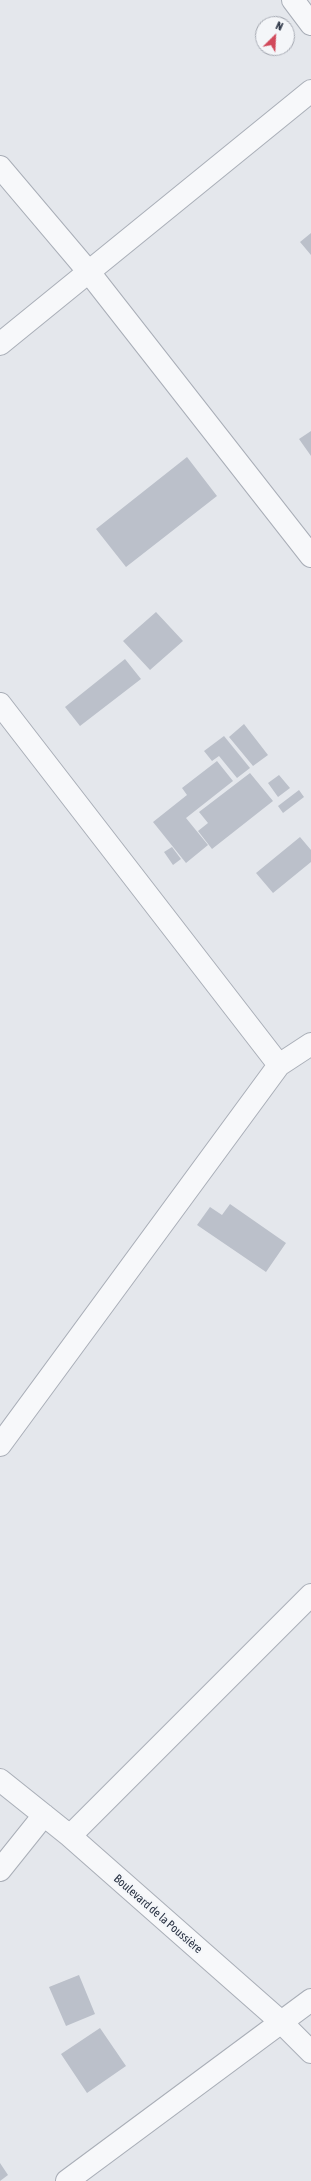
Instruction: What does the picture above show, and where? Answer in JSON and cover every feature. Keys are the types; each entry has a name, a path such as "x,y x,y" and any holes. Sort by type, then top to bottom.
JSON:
{"street":[{"path":"293,0 311,24"},
{"path":"0,344 311,91"},
{"path":"0,167 88,271 311,556"},
{"path":"0,704 279,1065"},
{"path":"0,1446 279,1065 311,1044"},
{"path":"70,1836 311,1594"},
{"name":"Boulevard de la Poussière","path":"0,1780 70,1836 280,2021 311,2052"},
{"path":"0,1870 44,1816"},
{"path":"67,2181 280,2021 311,2000"}],"building":[{"path":"311,233 311,255 300,242"},
{"path":"311,431 311,456 299,439"},
{"path":"187,457 217,496 126,567 96,529"},
{"path":"156,612 183,641 150,670 123,641"},
{"path":"125,659 141,679 80,726 65,707"},
{"path":"244,724 268,755 253,766 229,737"},
{"path":"224,736 250,768 237,778 219,756 212,761 204,751"},
{"path":"217,761 233,781 186,818 208,845 186,863 153,822 187,795 182,788"},
{"path":"250,773 273,801 212,849 198,831 208,823 199,812"},
{"path":"279,775 290,788 278,797 268,783"},
{"path":"299,790 304,797 283,813 278,806"},
{"path":"300,837 311,850 311,862 273,893 256,873"},
{"path":"172,847 181,859 173,865 164,852"},
{"path":"230,1204 286,1243 266,1272 197,1225 210,1207 222,1215"},
{"path":"79,1975 95,2014 66,2026 49,1987"},
{"path":"100,2028 126,2066 87,2093 61,2054"},
{"path":"0,2163 8,2175 0,2181"}]}
